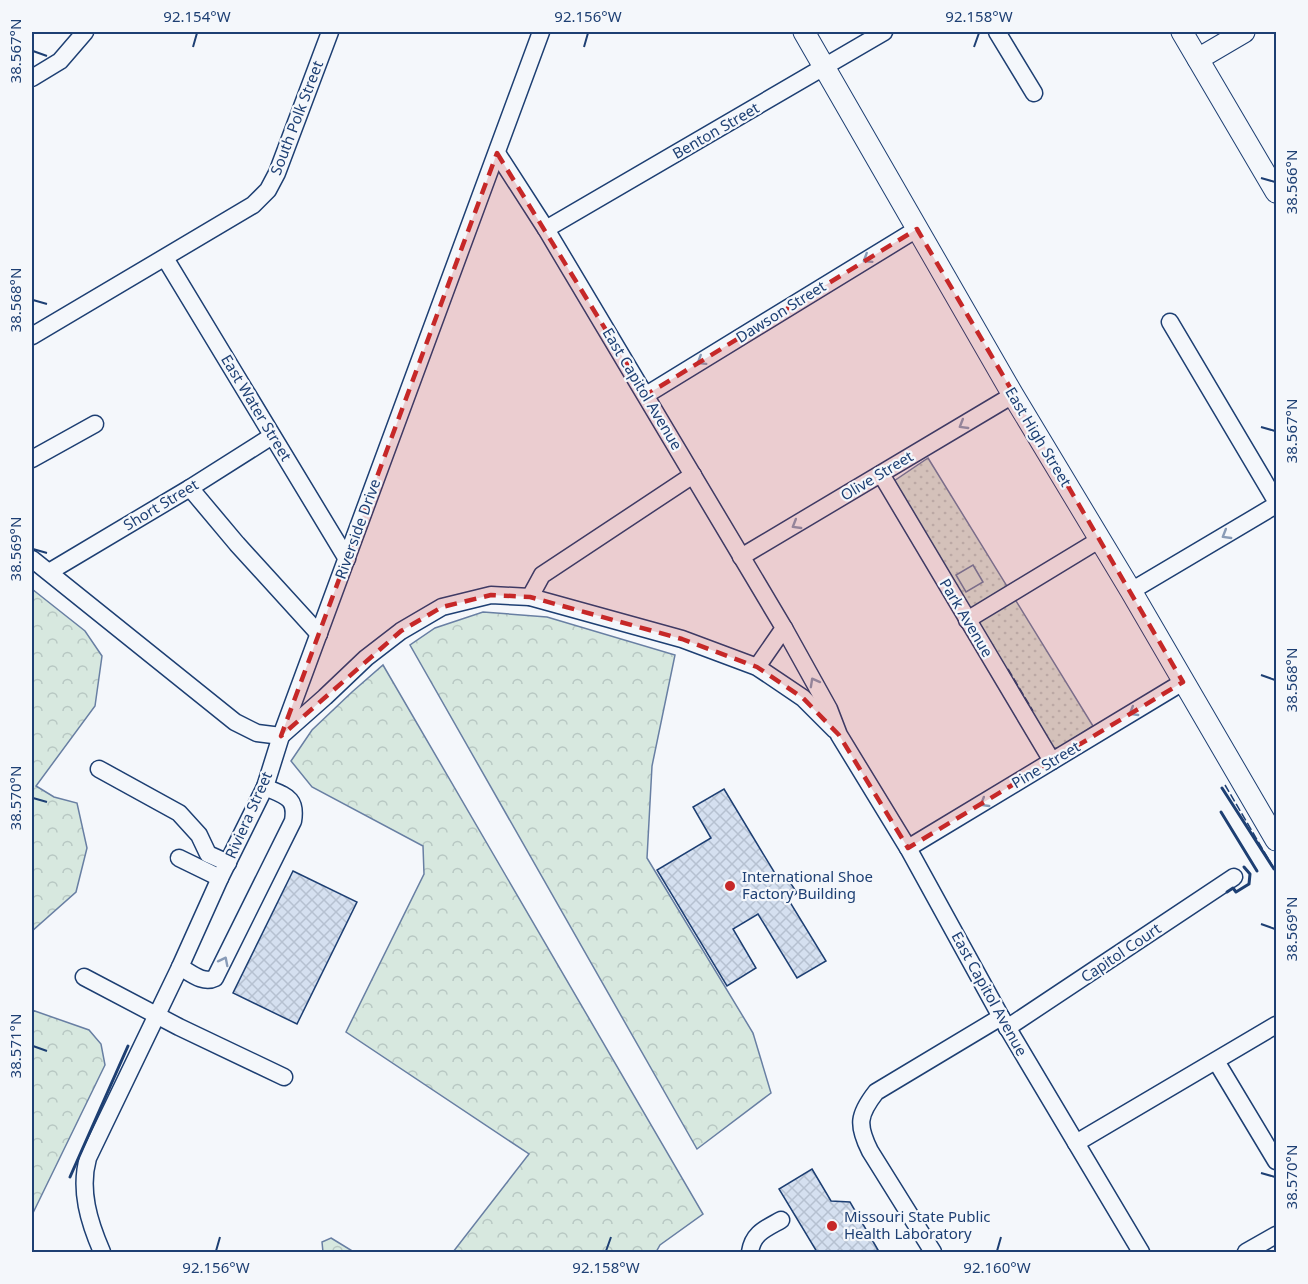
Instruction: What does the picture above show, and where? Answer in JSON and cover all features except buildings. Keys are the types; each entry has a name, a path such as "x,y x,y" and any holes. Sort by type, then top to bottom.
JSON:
{"main road":[{"name":"East High Street","path":"804,32 1013,395 1131,591 1276,840"},
{"path":"1182,32 1276,192"},
{"path":"1198,59 1244,32"}],"street":[{"path":"32,78 60,61 85,32"},
{"name":"South Polk Street","path":"32,336 253,205 268,190 277,173 330,32"},
{"name":"Riverside Drive","path":"281,736 451,270 541,32"},
{"name":"Benton Street","path":"546,229 885,32"},
{"path":"998,32 1034,93"},
{"name":"East Capitol Avenue","path":"497,153 546,229 784,628 830,709 839,735 908,849 1004,1023 1141,1252"},
{"name":"Dawson Street","path":"646,395 917,229"},
{"name":"East Water Street","path":"165,258 347,559"},
{"path":"1131,591 1276,503 1170,322"},
{"name":"Olive Street","path":"741,557 1013,395"},
{"path":"32,459 95,424"},
{"name":"Short Street","path":"49,572 272,436"},
{"name":"Park Avenue","path":"881,474 1052,761"},
{"path":"530,597 542,575 693,475"},
{"path":"190,488 237,544 319,634"},
{"path":"967,620 1099,540"},
{"path":"32,560 235,722 257,733 281,736 326,698 366,658 401,630 442,607 491,595 530,597 682,639 757,667 784,628"},
{"name":"East Capitol Avenue","path":"757,667 803,698 839,735"},
{"name":"Pine Street","path":"908,849 1183,682"},
{"name":"Riviera Street","path":"100,1252 87,1207 84,1173 95,1142 265,787 281,736"},
{"path":"99,769 179,813 199,835 208,854 224,871"},
{"path":"180,967 203,980 209,981 215,978 293,822 295,808 290,798 265,787"},
{"path":"179,858 224,871"},
{"name":"Capitol Court","path":"933,1252 863,1137 860,1122 866,1106 876,1092 1004,1023 1234,877"},
{"path":"84,977 284,1077"},
{"path":"1076,1143 1276,1025"},
{"path":"1216,1061 1276,1161"},
{"path":"750,1252 751,1242 760,1232 781,1220"},
{"path":"1246,1252 1276,1234"}],"highlighted area":[{"path":"497,153 646,395 917,229 1183,682 908,848 839,735 803,698 757,667 682,639 530,597 491,595 442,607 401,631 281,736"}],"green space":[{"path":"928,458 1093,726 1059,748 1053,748 894,481"},
{"path":"973,565 983,582 966,592 956,575"},
{"path":"32,589 85,631 102,656 95,706 36,786 54,797 77,803 87,848 76,892 32,931"},
{"path":"483,612 547,617 675,655 652,766 647,858 753,1033 771,1093 697,1149 410,645 435,628"},
{"path":"383,665 703,1214 660,1245 656,1252 453,1252 529,1154 346,1032 424,874 423,846 312,787 291,761 312,730"},
{"path":"32,1010 89,1030 101,1044 105,1065 32,1215"},
{"path":"331,1238 354,1252 323,1252 322,1242"}],"fence":[{"path":"1008,669 1033,711"},
{"path":"1225,785 1276,872"}],"wall":[{"path":"1222,788 1274,869"},
{"path":"1221,812 1257,871"},
{"path":"1227,892 1233,888 1236,892 1249,884 1250,874 1244,867"},
{"path":"70,1177 128,1046"}],"place":[{"name":"International Shoe Factory Building","path":"730,886"},
{"name":"Missouri State Public Health Laboratory","path":"832,1226"}]}
